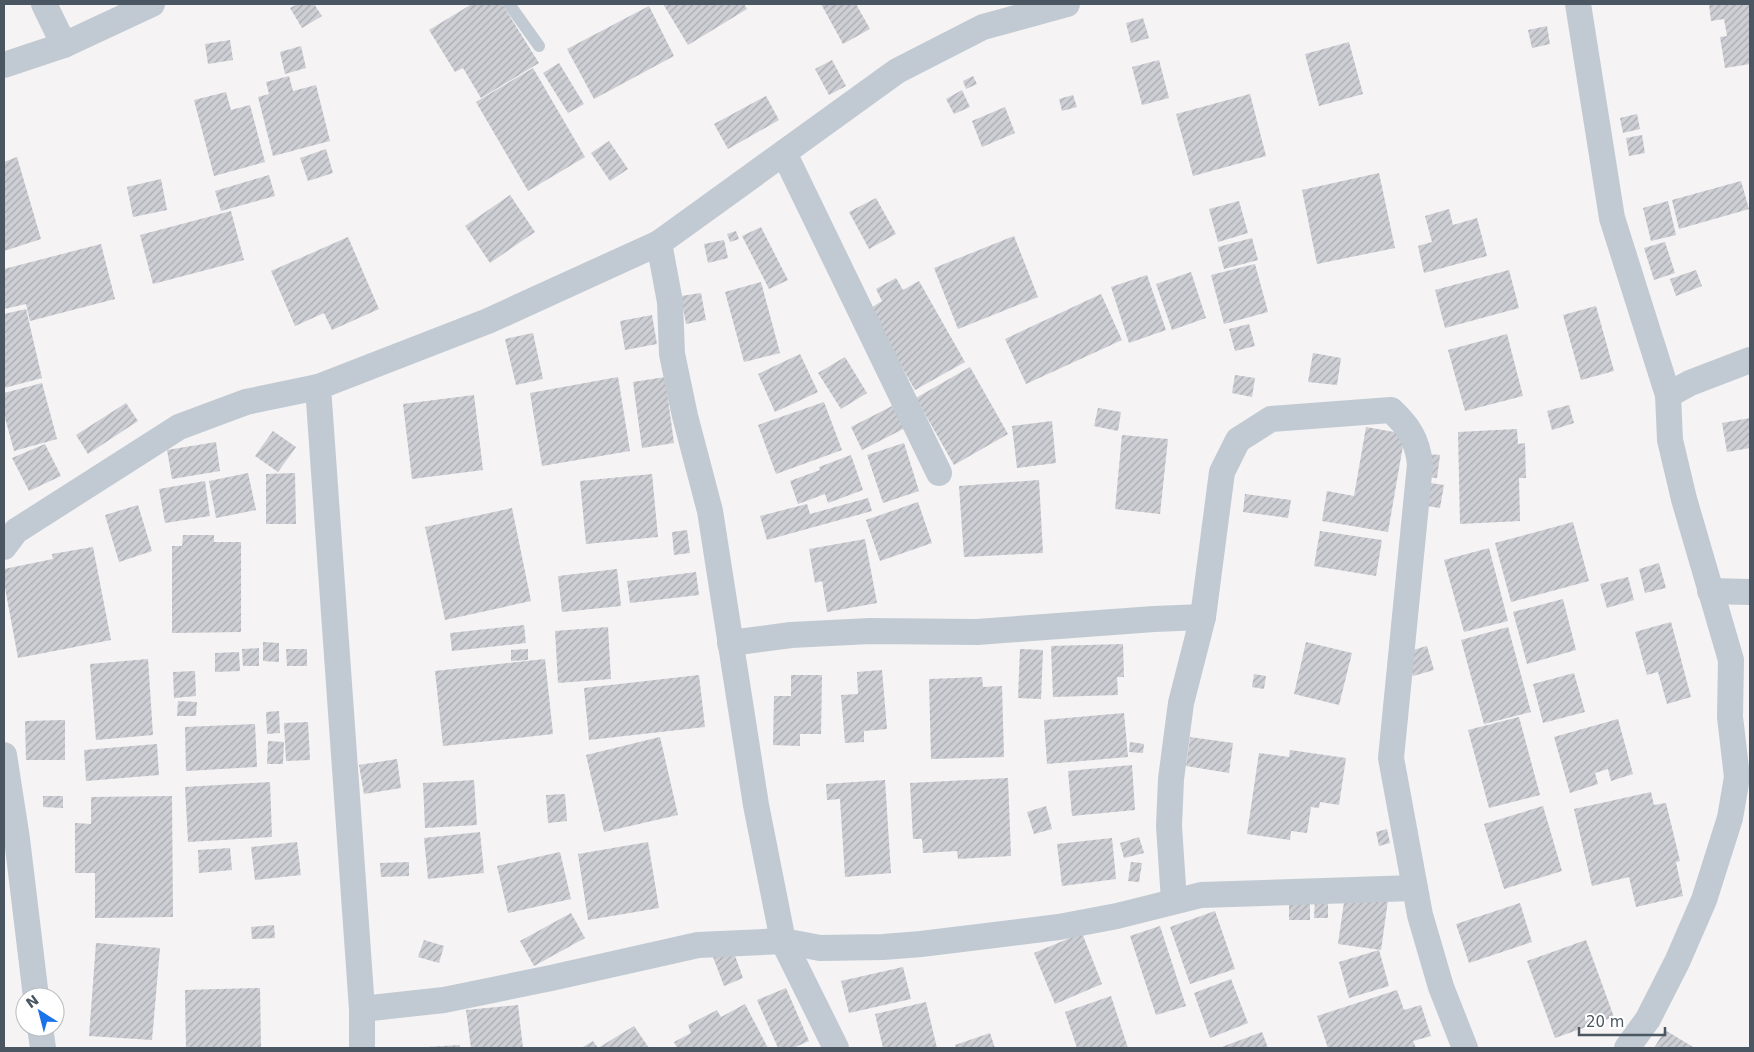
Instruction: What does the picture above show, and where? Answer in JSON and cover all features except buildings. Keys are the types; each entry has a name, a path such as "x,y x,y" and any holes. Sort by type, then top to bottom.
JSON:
{"street":[{"path":"44,4 64,45"},
{"path":"4,65 64,45 152,4"},
{"path":"4,547 16,532 179,427 246,402 318,387 488,320 659,243 897,71 983,27 1067,4"},
{"path":"1578,4 1612,218 1668,395 1670,440 1684,499 1731,660 1730,717 1736,778 1730,818 1704,900 1677,962 1648,1019 1627,1048"},
{"path":"784,153 939,473"},
{"path":"659,243 670,302 672,354 685,416 710,511 756,805 783,941 836,1048"},
{"path":"1668,395 1690,383 1750,360"},
{"path":"318,387 362,1009 362,1048"},
{"path":"1174,901 1169,826 1171,779 1181,703 1203,617 1222,472 1238,440 1271,419 1391,410 1405,424 1418,447 1420,464 1391,758 1420,915 1441,987 1465,1048"},
{"path":"1710,591 1750,592"},
{"path":"730,643 791,635 870,632 977,632 1203,617"},
{"path":"4,755 17,838 35,987"},
{"path":"362,1009 444,1000 698,945 783,941 820,948 921,944 1059,927 1117,916 1201,894 1414,888"}],"lane":[{"path":"510,4 538,46"}]}
